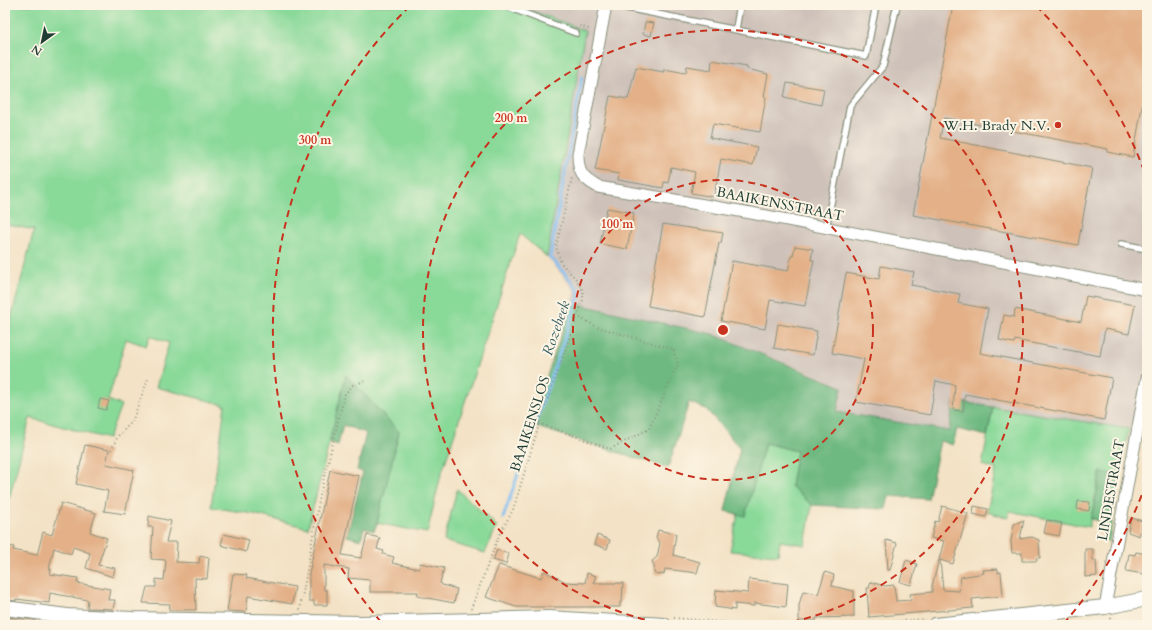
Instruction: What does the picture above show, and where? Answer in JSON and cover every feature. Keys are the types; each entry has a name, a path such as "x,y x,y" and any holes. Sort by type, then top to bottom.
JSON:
{"street":[{"path":"578,169 578,154 606,5"},
{"name":"BAAIKENSSTRAAT","path":"578,169 586,180 598,187 826,228 1147,290"},
{"name":"LINDESTRAAT","path":"1105,607 1147,378"},
{"path":"935,625 1105,607 1147,599"},
{"path":"5,608 116,621 362,623 549,618 664,625"}],"lane":[{"path":"503,5 576,33"},
{"path":"612,5 866,56 876,5"},
{"path":"736,29 740,5"},
{"path":"826,228 850,106 883,66 897,5"},
{"path":"1121,244 1147,249"}],"path":[{"name":"BAAIKENSLOS","path":"467,620 498,535 513,510 540,423 583,300 583,291 576,279 561,262 556,247 573,176 578,169"},
{"path":"540,423 610,449 649,429 678,364 673,349 597,327 577,316"},
{"path":"111,450 118,436 132,422 148,379"},
{"path":"298,622 321,490 345,394 353,385 364,381"}],"shaded area":[{"path":"517,5 1147,5 1147,412 1143,431 954,401 949,431 837,412 842,387 803,370 712,334 572,303 574,290 547,257 585,31"}],"green space":[{"path":"6,5 517,5 585,31 547,257 520,234 441,475 427,533 377,523 399,432 346,375 308,528 254,514 211,507 225,405 156,387 169,343 150,336 146,346 126,339 108,400 121,405 108,439 30,418 9,499 5,498 5,342 34,230 5,224"},
{"path":"572,303 712,334 842,387 837,412 949,431 954,401 993,407 987,436 957,429 953,445 940,441 928,499 889,496 886,509 812,505 791,486 797,451 765,443 745,516 725,511 740,448 706,409 689,402 668,468 530,425"},
{"path":"346,375 399,432 377,523 374,531 364,528 361,540 347,536 363,472 357,470 366,433 343,425 338,445 329,442"},
{"path":"993,407 1129,429 1120,475 1100,473 1089,527 1009,511 1009,518 987,512 996,469 982,465"},
{"path":"765,443 797,451 791,486 812,505 805,545 780,541 778,555 730,551 738,514 745,516"},
{"path":"1101,472 1120,475 1109,542 1103,540 1105,522 1091,519"},
{"path":"457,489 497,526 485,553 444,541"}],"building":[{"name":"W.H. Brady N.V.","path":"953,5 1147,5 1147,79 1133,157 1107,152 1108,149 944,118 940,138 1092,168 1078,245 913,215"},
{"path":"645,22 654,23 651,36 643,34"},
{"path":"712,60 747,66 747,69 768,74 760,132 713,124 710,138 757,147 753,165 721,159 714,197 691,193 695,172 671,167 668,183 664,182 663,188 618,180 619,174 595,170 610,96 628,99 636,67 664,72 664,69 686,73 687,66 711,70"},
{"path":"787,83 824,89 821,105 784,97"},
{"path":"607,208 634,213 627,249 600,244"},
{"path":"663,224 723,233 721,243 719,243 705,317 648,306"},
{"path":"795,246 813,249 811,260 814,260 805,306 770,300 765,329 721,321 732,261 788,271"},
{"path":"881,266 914,272 911,285 960,294 958,303 988,309 980,353 1112,378 1104,420 965,394 963,411 953,410 955,385 936,381 930,415 856,402 864,359 832,353 846,273 879,279"},
{"path":"1086,296 1135,305 1129,334 1105,329 1100,356 1015,340 1014,343 999,340 1004,315 1014,317 1015,309 1081,322"},
{"path":"778,324 817,331 813,355 774,348"},
{"path":"100,399 109,401 106,410 98,408"},
{"path":"85,445 109,450 106,464 134,470 125,514 104,511 108,491 76,484"},
{"path":"330,470 359,476 342,555 361,558 367,535 380,538 377,549 384,551 383,554 394,557 392,563 419,569 420,563 444,568 440,583 442,585 457,589 454,603 417,596 418,592 370,592 370,580 348,578 349,569 324,565 324,590 327,590 327,605 314,605 314,601 309,601 309,574"},
{"path":"1078,501 1090,502 1089,511 1077,509"},
{"path":"61,503 96,513 90,532 107,538 98,565 115,568 113,577 86,568 90,553 73,547 71,554 54,548 49,569 51,569 50,574 78,578 77,583 110,589 108,600 115,600 113,609 87,608 88,600 50,593 49,603 16,599 16,601 5,600 5,545 14,547 13,550 37,555 43,532 52,535"},
{"path":"942,506 968,513 953,564 940,560 943,590 959,591 961,577 984,573 983,570 998,569 998,573 1001,572 1003,596 972,599 973,608 869,617 867,588 869,588 871,582 885,586 894,585 896,601 911,600 910,594 932,592 932,586 944,541 931,538 935,521 938,522"},
{"path":"974,506 988,509 986,517 973,514"},
{"path":"149,516 171,521 166,542 177,542 176,562 199,563 200,556 209,558 207,579 195,578 196,610 169,610 170,604 143,603 147,587 156,587 156,579 164,580 166,560 151,559 153,527 148,527"},
{"path":"1131,518 1143,521 1139,536 1128,532"},
{"path":"1024,520 1020,539 1032,537 1039,540 1040,558 1036,558 1037,561 1022,561 1022,553 1012,553 1011,541 1014,524"},
{"path":"1047,520 1062,523 1059,536 1044,533"},
{"path":"658,530 676,534 673,555 700,562 697,573 665,569 664,574 657,575 654,573 652,561 657,557 660,543 656,538"},
{"path":"224,534 249,540 246,552 221,545"},
{"path":"597,535 610,540 607,549 594,544"},
{"path":"886,540 897,543 890,570 888,570"},
{"path":"1085,549 1093,549 1093,561 1096,560 1097,576 1085,577"},
{"path":"497,550 509,554 506,564 493,560"},
{"path":"1136,552 1147,554 1144,574 1126,571 1129,554 1135,555"},
{"path":"906,560 917,564 911,585 900,582"},
{"path":"499,565 541,578 544,571 566,582 585,583 587,573 596,576 593,583 623,583 622,602 620,602 620,607 516,607 486,597"},
{"path":"825,572 834,575 832,586 854,591 854,617 816,618 816,621 799,621 799,605 803,591 818,594"},
{"path":"233,574 247,575 246,578 295,587 292,604 248,596 246,612 227,611"},
{"path":"749,579 788,584 786,607 754,603 754,606 735,604 735,610 715,607 716,590 748,593"},
{"path":"5,617 35,620 35,625 5,625"}],"waterway":[{"name":"Rozebeek","path":"503,518 579,296 578,289 550,257 582,77"}],"place":[{"name":"W.H. Brady N.V.","path":"1058,125"}]}
